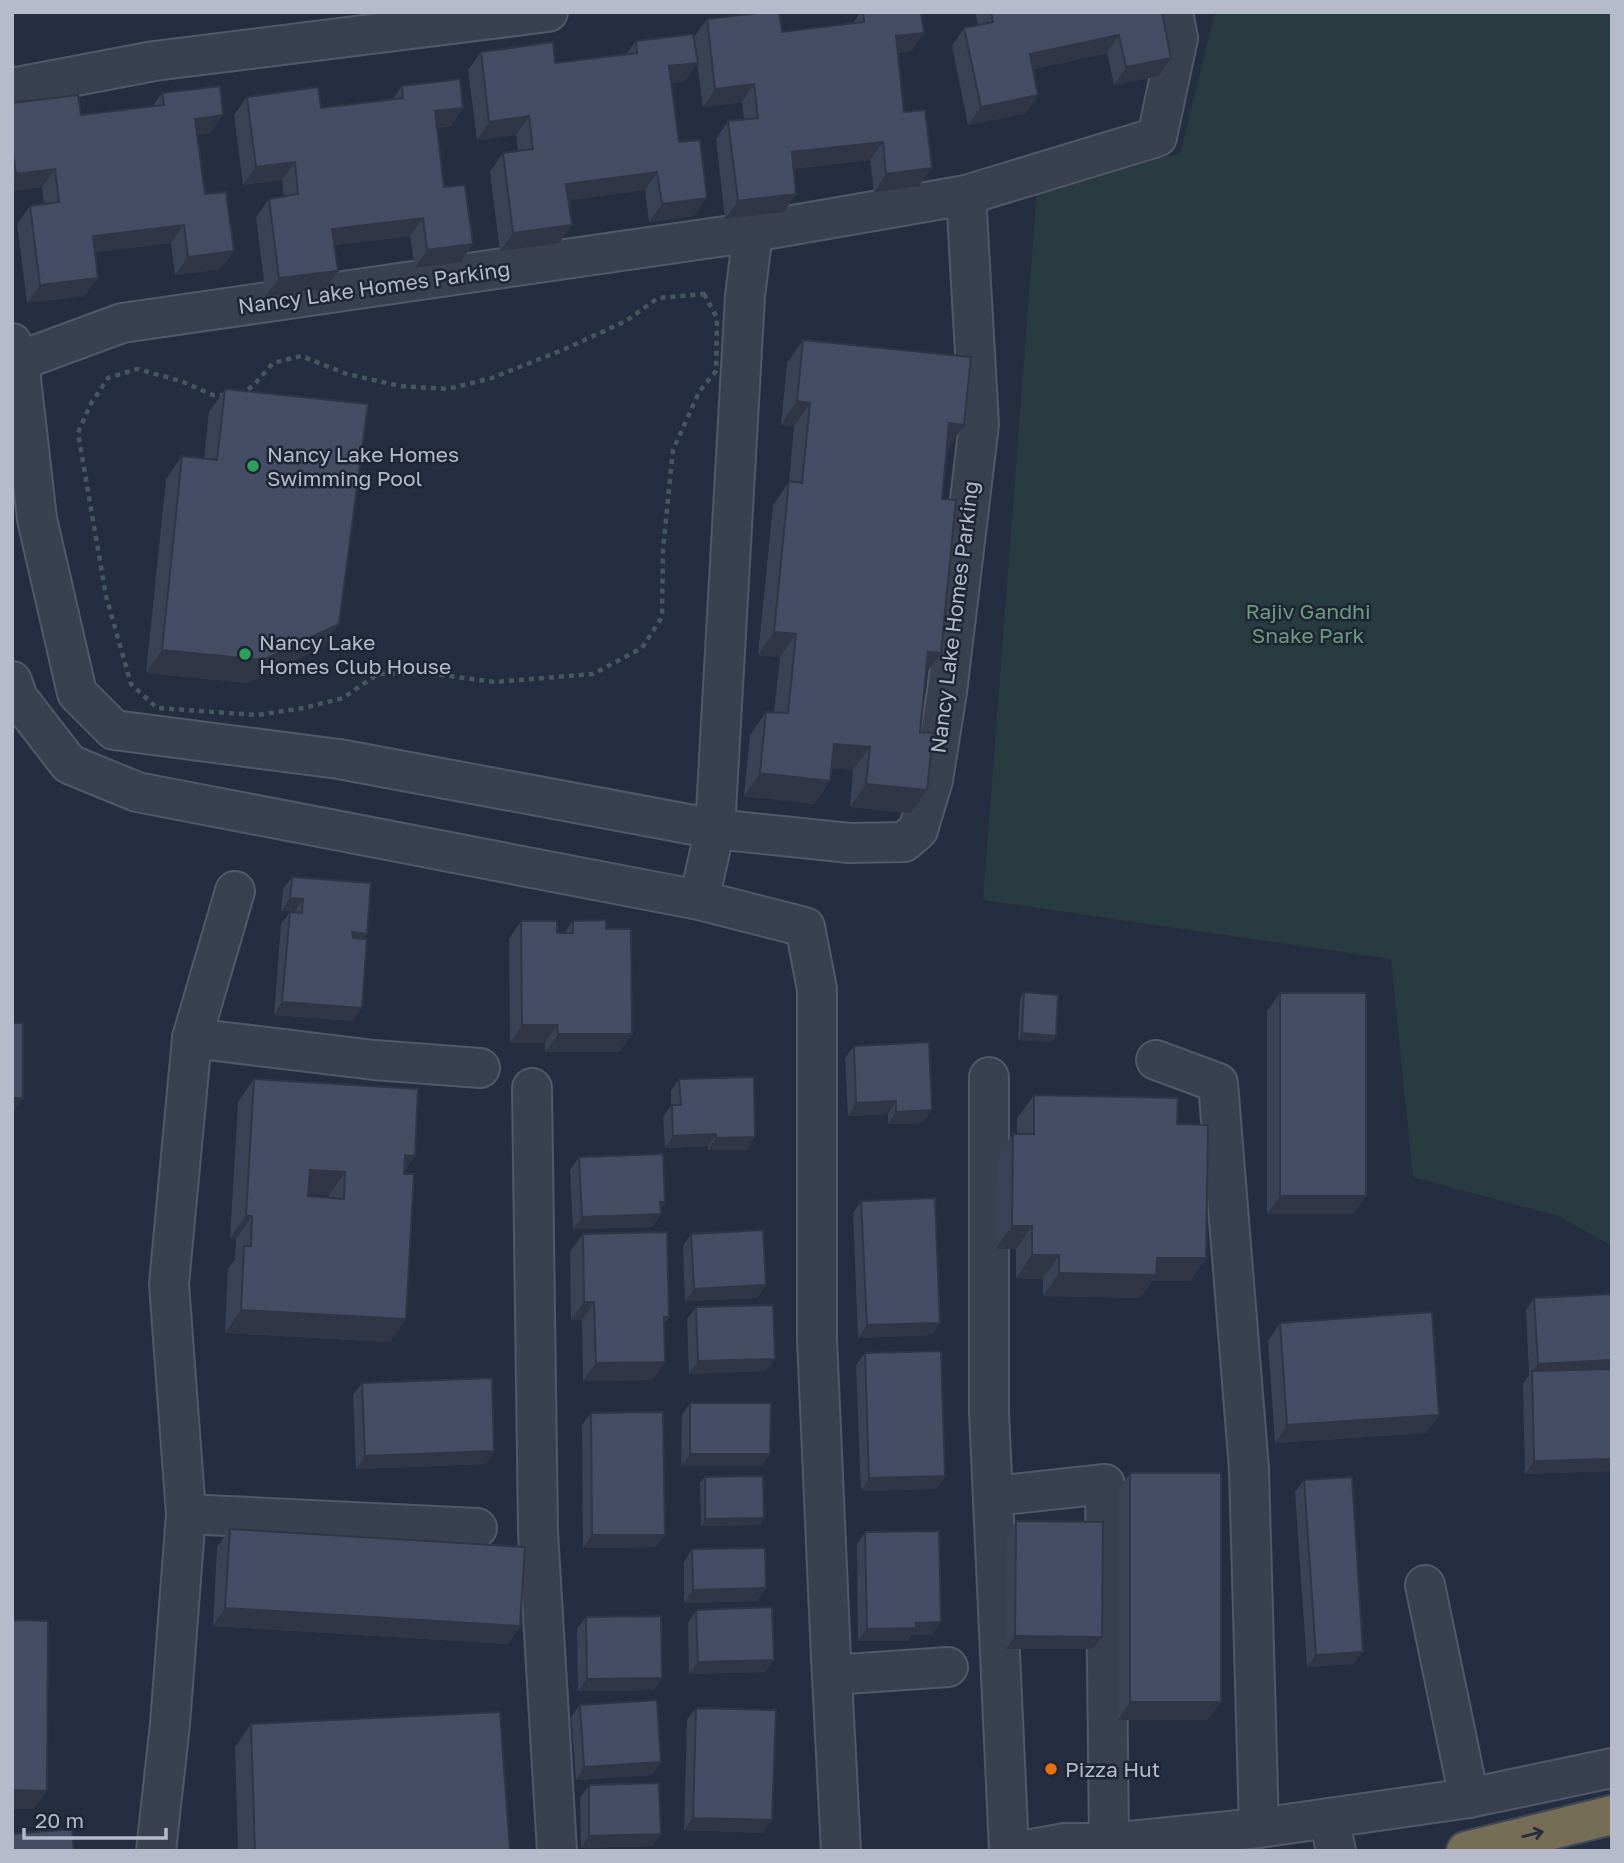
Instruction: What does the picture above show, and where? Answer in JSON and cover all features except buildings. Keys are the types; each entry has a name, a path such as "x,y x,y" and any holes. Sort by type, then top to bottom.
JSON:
{"highway":[{"path":"1466,1851 1612,1815"}],"street":[{"path":"12,88 154,61 548,12"},
{"name":"Nancy Lake Homes Parking","path":"966,195 979,424 947,692 933,780 918,830 904,842 850,843 715,829 339,759 114,730 78,693 37,519 16,352 122,323 753,232 966,195 1157,137 1178,38 1174,12"},
{"path":"699,900 715,829 744,310 753,232"},
{"path":"12,681 18,698 69,765 137,792 699,900 805,927 817,989 817,1339 841,1851"},
{"path":"156,1851 170,1724 186,1514 169,1284 192,1038 235,891"},
{"path":"192,1038 374,1060 480,1068"},
{"path":"1156,1060 1218,1083 1250,1469 1259,1828"},
{"path":"989,1077 989,1412 1009,1851"},
{"path":"532,1088 538,1532 557,1851"},
{"path":"1210,1473 1250,1469"},
{"path":"993,1496 1144,1480"},
{"path":"1105,1484 1109,1843"},
{"path":"186,1514 477,1528"},
{"path":"1425,1585 1469,1798"},
{"path":"832,1675 948,1667"},
{"path":"1021,1851 1065,1843 1109,1843 1259,1828 1332,1835 1469,1798 1612,1768"}],"path":[{"path":"704,294 717,318 716,370 699,393 673,450 663,549 662,617 642,648 593,674 495,682 426,673 378,674 342,698 304,708 257,715 158,708 131,684 106,596 78,433 90,405 108,378 137,369 181,381 213,395 236,396 253,386 273,363 301,356 347,374 400,386 447,389 492,378 565,349 626,321 658,298 704,294"}],"green space":[{"name":"Rajiv Gandhi Snake Park","path":"1215,12 1612,12 1612,1246 1558,1216 1413,1177 1391,959 983,900 1038,175 1180,154"}],"place":[{"name":"Nancy Lake Homes Swimming Pool","path":"253,466"},
{"name":"Nancy Lake Homes Club House","path":"245,654"},
{"name":"Pizza Hut","path":"1051,1769"}]}
